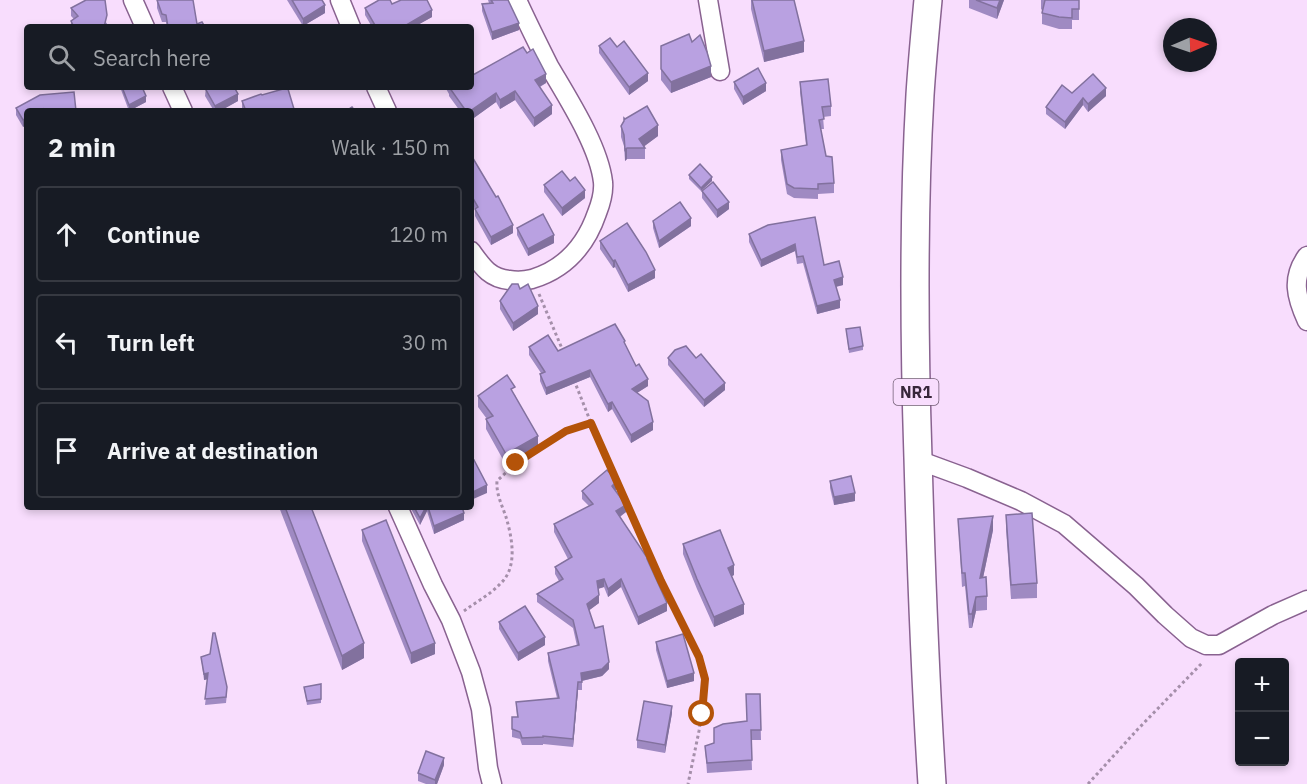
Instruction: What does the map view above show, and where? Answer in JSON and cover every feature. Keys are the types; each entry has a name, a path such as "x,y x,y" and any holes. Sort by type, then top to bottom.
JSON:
{"highway":[{"name":"NR1","path":"928,0 920,94 916,194 915,357 926,682 932,784"}],"street":[{"path":"133,0 144,24"},
{"path":"340,0 350,24"},
{"path":"474,255 489,274 500,279 518,281 532,279 559,267 574,253 586,239 602,200 603,183 592,145 517,0"},
{"path":"708,0 720,70"},
{"path":"173,90 182,108"},
{"path":"377,90 386,108"},
{"path":"1307,256 1297,278 1301,306 1307,321"},
{"path":"918,460 1021,501 1064,524 1136,586 1191,638 1206,645 1218,645 1273,615 1307,600"},
{"path":"399,510 433,585 452,620 471,672 481,709 492,784"},
{"path":"477,784 486,784"}],"path":[{"path":"532,279 566,360"},
{"path":"570,370 661,581 699,657 705,679 699,730 688,784"},
{"path":"452,620 502,583 509,573 511,541 496,489 497,482 516,463 566,431 591,423"},
{"path":"1088,784 1218,645"}],"building":[{"path":"86,0 105,0 107,15 105,24 72,24 71,21 78,16 71,8"},
{"path":"157,0 193,0 197,24 168,24 166,15 162,14"},
{"path":"292,0 322,0 325,5 303,19"},
{"path":"379,0 390,0 392,4 401,0 427,0 432,10 408,24 374,24 365,8"},
{"path":"491,0 508,0 519,23 492,32 482,4 493,3"},
{"path":"752,0 794,0 804,41 764,51"},
{"path":"976,0 1000,0 997,8"},
{"path":"1045,0 1079,0 1079,9 1072,9 1072,18 1042,13"},
{"path":"689,34 692,42 700,35 711,66 671,82 661,69 661,46"},
{"path":"610,38 617,47 624,41 648,73 629,87 599,46"},
{"path":"523,47 527,53 533,49 546,74 535,80 552,105 534,118 515,91 500,100 496,93 474,108 464,108 451,90 474,90 474,74"},
{"path":"758,68 766,83 743,97 734,82"},
{"path":"1093,74 1106,88 1088,104 1083,98 1065,122 1046,107 1062,85 1072,93"},
{"path":"828,79 831,106 822,107 824,119 819,120 826,156 832,157 834,183 818,184 818,189 794,188 787,184 781,150 807,145 800,82"},
{"path":"123,90 143,90 146,96 129,105"},
{"path":"206,90 236,90 238,94 215,106"},
{"path":"288,90 294,108 245,108 242,101"},
{"path":"74,92 76,108 24,108 23,120 16,108 40,95"},
{"path":"647,106 658,125 639,139 645,148 625,150 621,126 624,118"},
{"path":"474,160 496,197 498,196 513,225 491,237 475,209 478,207 474,200"},
{"path":"700,164 712,177 701,188 689,175"},
{"path":"562,171 570,181 575,177 585,190 562,208 544,185"},
{"path":"713,182 729,202 717,210 702,191"},
{"path":"680,202 691,218 659,241 653,221"},
{"path":"543,214 554,235 528,249 517,228"},
{"path":"815,217 824,265 839,261 843,277 834,280 840,300 817,306 803,256 797,257 795,244 761,260 749,234 768,225"},
{"path":"627,223 655,270 628,285 615,260 613,261 600,241"},
{"path":"512,284 518,284 520,289 528,284 538,306 513,323 500,301"},
{"path":"615,324 636,366 639,364 648,379 632,389 648,401 653,422 631,435 612,402 608,404 590,370 546,388 540,374 545,372 529,347 548,335 558,351"},
{"path":"860,327 863,346 849,349 846,329"},
{"path":"686,346 696,358 701,354 725,383 704,400 668,358 675,350"},
{"path":"507,375 515,387 511,389 538,436 506,454 486,419 493,416 478,396"},
{"path":"474,460 487,485 474,492"},
{"path":"607,470 617,481 612,486 626,505 616,511 648,559 667,603 638,617 621,579 608,589 604,579 597,581 599,595 587,604 595,628 603,626 609,662 602,669 581,673 582,682 578,682 573,739 543,736 522,738 520,732 512,729 512,717 518,717 516,702 559,698 548,653 579,645 573,620 537,594 563,579 555,567 572,557 554,524 593,504 582,491"},
{"path":"851,476 855,493 834,497 830,481"},
{"path":"286,510 312,510 364,643 342,656"},
{"path":"416,510 424,510 420,518"},
{"path":"429,510 463,510 464,513 434,526"},
{"path":"1032,513 1037,583 1011,585 1006,515"},
{"path":"993,516 980,578 986,577 987,596 976,597 972,614 969,614 965,573 962,573 958,519"},
{"path":"386,520 435,643 411,653 362,530"},
{"path":"720,530 734,565 728,568 744,604 714,617 683,544"},
{"path":"525,606 545,637 518,653 499,622"},
{"path":"213,633 215,633 227,687 226,697 205,699 208,673 204,674 201,657 210,654"},
{"path":"683,634 694,673 667,681 656,642"},
{"path":"321,684 321,699 307,701 304,687"},
{"path":"746,694 760,694 761,730 751,730 752,760 707,763 705,746 714,743 714,728 723,724 747,721"},
{"path":"644,701 672,706 665,745 637,740"},
{"path":"426,751 444,758 435,780 418,773"}],"route":[{"path":"516,463 566,431 591,423 661,581 699,657 705,679 702,714"}]}
